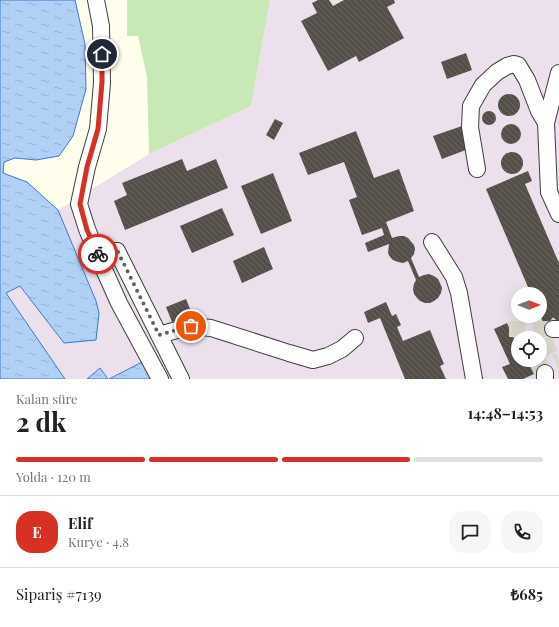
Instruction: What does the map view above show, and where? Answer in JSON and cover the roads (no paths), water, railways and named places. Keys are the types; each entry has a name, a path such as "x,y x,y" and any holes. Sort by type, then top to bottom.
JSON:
{"lane":[{"path":"96,0 101,26 102,82 98,129 87,167 80,204 87,230 119,303 160,379"},
{"path":"477,169 470,127 471,106 483,85 497,72 507,66 514,64 518,65 527,80 539,111 546,123"},
{"path":"559,73 546,123 549,192 559,214"},
{"path":"432,242 454,277 459,293 474,379"},
{"path":"97,254 117,250 181,379"},
{"path":"159,335 191,326 211,328 313,360 328,356 342,349 354,338"}],"water":[{"path":"0,0 75,0 85,44 86,89 73,136 59,156 36,160 15,158 4,162 3,173 27,182 58,210 96,301 99,313 96,340 64,343 20,286 6,293 65,379 0,379"},
{"path":"144,361 152,379 109,379"},
{"path":"100,368 108,379 87,379"}],"tunnel":[{"path":"509,329 553,329 559,323"},
{"path":"547,347 559,341"},
{"path":"533,371 559,361"}]}
